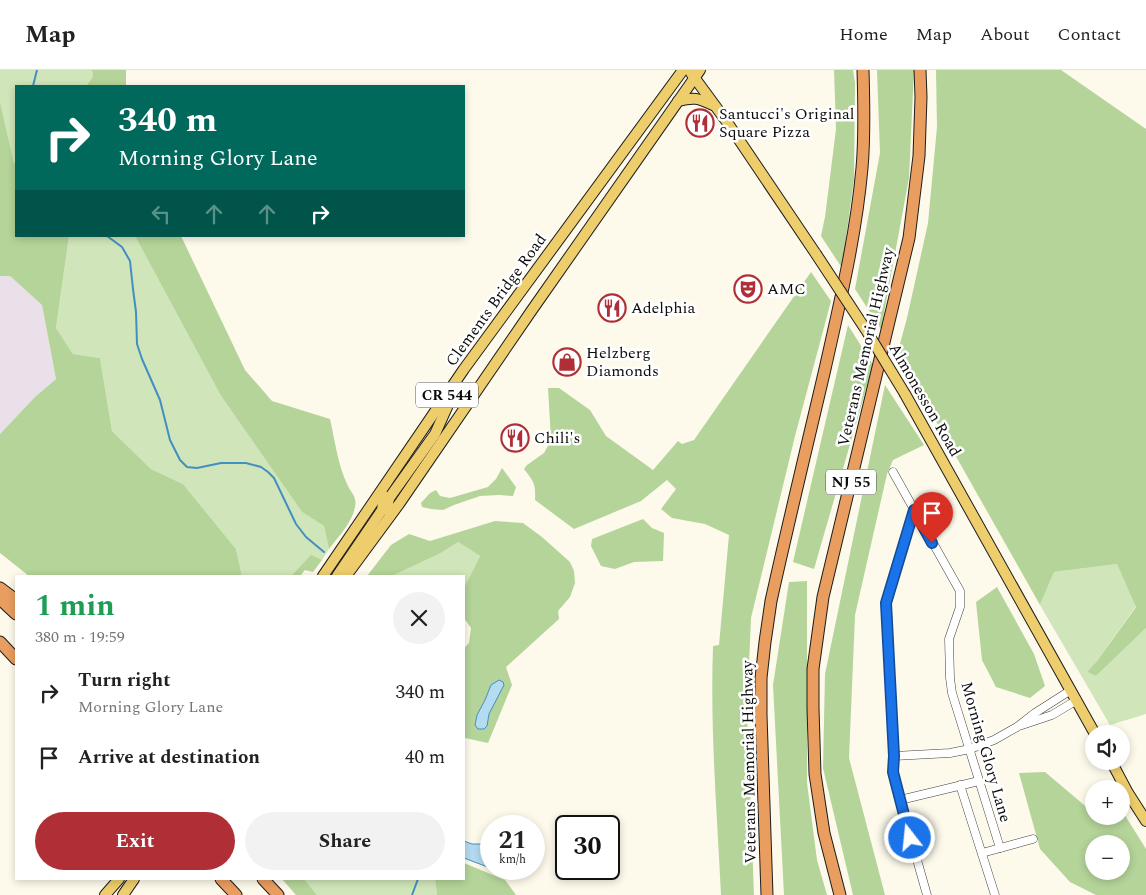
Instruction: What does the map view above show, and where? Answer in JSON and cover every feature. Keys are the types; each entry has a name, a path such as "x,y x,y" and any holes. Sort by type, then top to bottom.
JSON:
{"highway":[{"name":"Veterans Memorial Highway","path":"767,895 761,715 761,678 765,642 771,601 838,314 853,241 864,151 865,117 862,70"},
{"name":"Veterans Memorial Highway","path":"840,895 824,833 816,783 813,669 824,597 909,238 920,156 920,70"},
{"path":"0,588 15,599"},
{"path":"0,598 15,613"},
{"path":"0,642 15,657"},
{"path":"222,880 236,895"},
{"path":"264,880 278,895"}],"main road":[{"name":"Clements Bridge Road","path":"324,575 464,369 683,70"},
{"name":"CR 544","path":"347,575 390,516 678,101 695,72"},
{"name":"Almonesson Road","path":"695,72 716,107 757,165 866,330 905,394 1090,725"},
{"path":"678,101 699,98 716,107"},
{"path":"390,516 388,502 390,496 435,434 464,369"},
{"path":"337,575 382,510 384,496 382,491"},
{"path":"1115,770 1146,821"},
{"path":"105,895 118,880"},
{"path":"123,895 133,880"}],"street":[{"name":"Morning Glory Lane","path":"893,472 960,591 960,607 949,639 952,693 1000,848"},
{"path":"914,510 886,603 894,756 893,772 927,895"},
{"path":"894,756 950,753 970,749 994,740 1071,690"},
{"path":"1017,726 1052,715 1077,700"},
{"path":"900,800 979,781"},
{"path":"960,785 995,895"},
{"path":"982,853 1034,839"}],"shaded area":[{"path":"0,276 10,276 42,305 56,379 35,397 0,434"}],"green space":[{"path":"0,70 92,70 93,77 87,85 15,85 15,164 0,102"},
{"path":"92,70 126,70 126,85 87,85 93,77"},
{"path":"834,70 853,70 855,83 854,179 842,268 821,236 836,129"},
{"path":"877,70 914,70 909,178 881,329 855,289 880,153"},
{"path":"936,70 1061,70 1146,129 1146,628 1096,676 1087,672 1136,607 1117,564 1054,572 1040,605 897,355 928,223 937,127"},
{"path":"0,102 15,164 15,237 69,237 56,328 73,354 100,358 112,431 151,469 183,484 236,549 242,575 28,575 0,553 0,434 35,397 56,379 42,305 10,276 0,276"},
{"path":"69,237 136,237 221,396 302,512 324,526 329,549 322,560 311,556 292,575 242,575 236,549 183,484 151,469 112,431 100,358 73,354 56,328"},
{"path":"136,237 181,237 245,370 272,401 330,419 342,470 355,498 355,504 348,524 329,549 324,526 302,512 221,396"},
{"path":"811,272 831,301 795,436 751,618 747,711 754,895 721,895 713,739 712,677 713,646 719,645 729,535 705,524 672,518 661,509 676,489 667,480 641,501 574,529 535,500 533,483 524,469 544,453 551,440 548,388 559,388 590,410 606,436 653,470 678,441 682,444 694,440"},
{"path":"848,325 873,365 814,569 793,562"},
{"path":"885,385 924,445 893,460 887,474 855,615 849,758 885,895 853,895 823,768 825,674"},
{"path":"502,468 516,487 513,496 480,496 443,510 422,507 421,503 430,493 436,490 440,496 450,498 488,487 496,479"},
{"path":"643,519 652,528 664,533 663,561 634,562 615,569 601,566 591,546 592,539"},
{"path":"495,521 523,523 570,562 574,571 575,583 570,597 558,611 559,619 506,667 512,685 488,743 465,738 465,647 469,643 471,628 465,619 465,586 480,556 458,542 441,553 394,575 368,575 391,545 409,534 430,541"},
{"path":"458,542 480,556 465,586 465,575 394,575 441,553"},
{"path":"311,555 322,560 313,572 305,570 301,575 292,575"},
{"path":"1117,564 1136,606 1087,672 1096,676 1146,628 1146,714 1110,725 1040,605 1054,572"},
{"path":"807,581 807,783 817,860 827,895 784,895 773,685 789,582"},
{"path":"997,587 1034,654 1045,686 1030,698 996,687 982,660 976,602"},
{"path":"1045,772 1085,806 1085,825 1130,825 1130,823 1146,849 1146,895 1096,895 1070,882 1040,849 1019,773"},
{"path":"465,863 480,870 480,880 505,880 516,895 437,895 435,880 465,880"},
{"path":"283,880 305,880 317,895 296,895"},
{"path":"305,880 435,880 437,895 317,895"}],"water":[{"path":"499,680 504,685 489,714 487,726 484,729 478,729 475,725 477,715 491,685"},
{"path":"465,841 480,844 480,864 465,858"}],"waterway":[{"path":"33,85 37,70"},
{"path":"108,237 122,247 130,261 136,312 137,344 160,400 170,440 180,460 187,467 197,468 221,463 246,463 261,467 274,478 296,524 306,537 324,552"},
{"path":"412,895 418,880"}],"place":[{"name":"Santucci's Original Square Pizza","path":"700,123"},
{"name":"AMC","path":"748,289"},
{"name":"Adelphia","path":"612,308"},
{"name":"Helzberg Diamonds","path":"567,362"},
{"name":"Chili's","path":"515,438"}],"route":[{"path":"910,838 893,772 894,756 886,603 914,510 932,543"}]}
